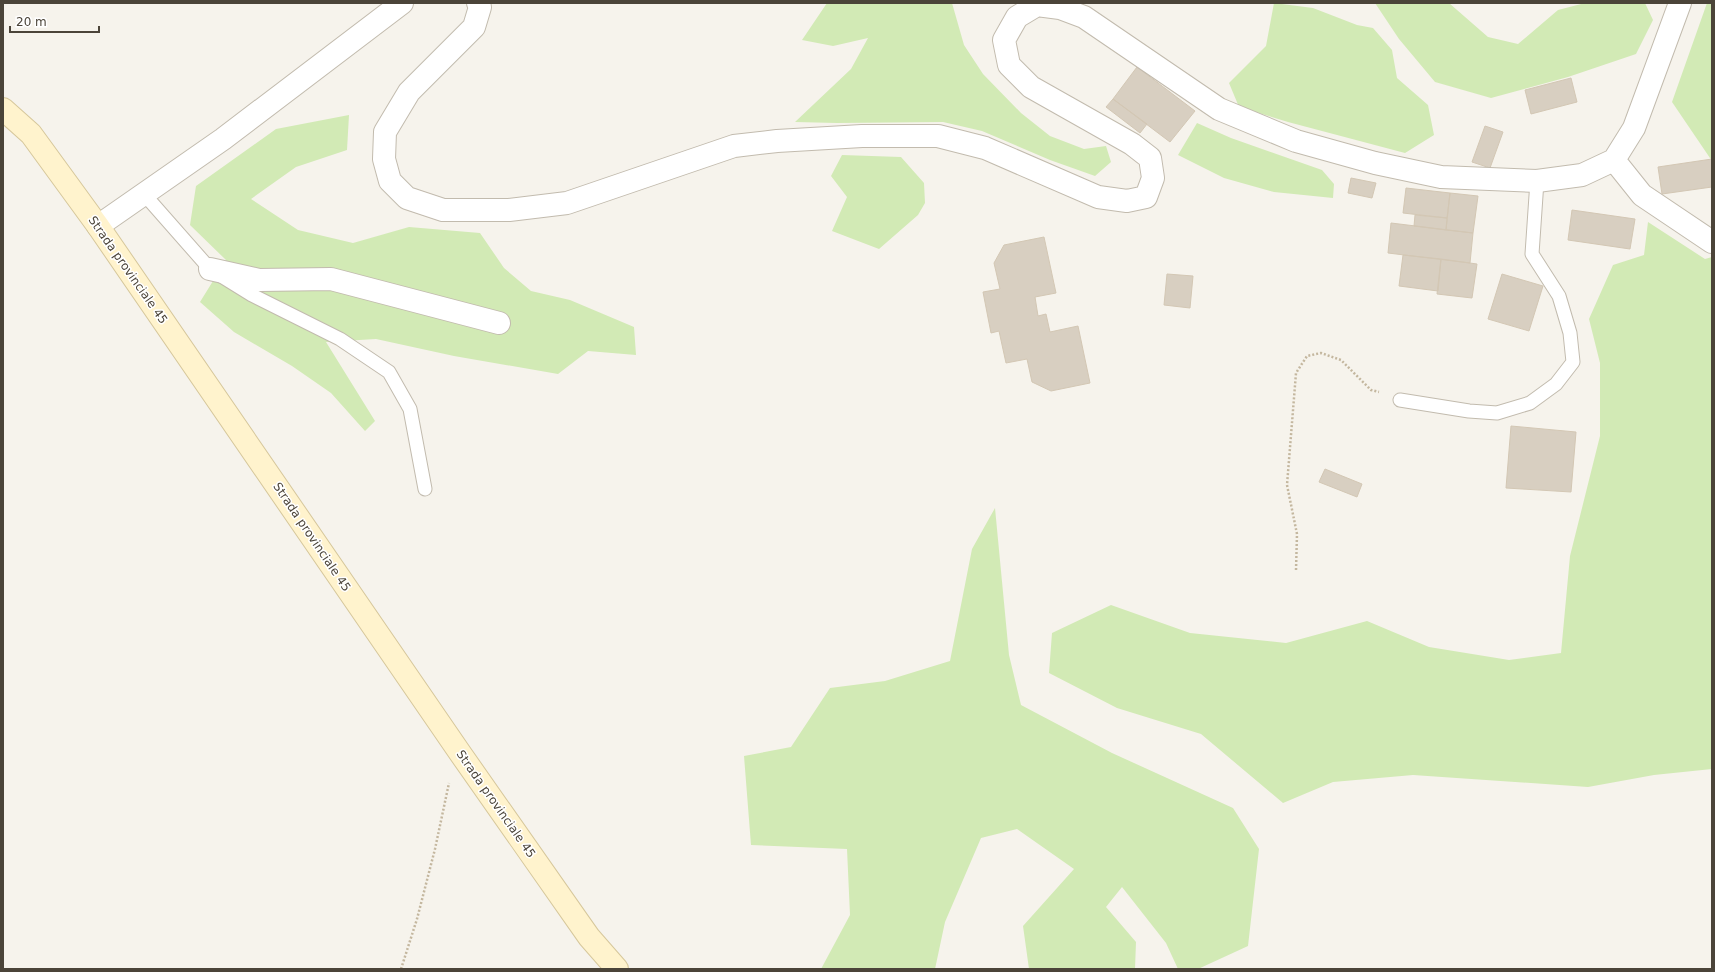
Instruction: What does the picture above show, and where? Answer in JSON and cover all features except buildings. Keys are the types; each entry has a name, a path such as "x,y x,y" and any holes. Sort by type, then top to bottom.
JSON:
{"main road":[{"name":"Strada provinciale 45","path":"3,109 31,134 98,226 460,753 589,937 616,969"}],"street":[{"path":"98,226 223,139 402,3"},
{"path":"478,3 480,7 474,27 409,92 385,132 384,159 390,181 407,198 443,210 509,210 568,203 734,146 777,141 862,136 938,136 985,148 1098,198 1127,202 1146,197 1153,178 1150,158 1132,144 1031,87 1009,65 1004,40 1017,17 1037,5 1060,8 1084,18 1219,109 1296,142 1375,163 1441,177 1537,181 1582,175 1614,160 1634,128 1680,3"},
{"path":"1614,160 1642,195 1712,242"},
{"path":"210,269 259,280 331,279 499,323"}],"lane":[{"path":"1400,400 1469,411 1497,413 1530,403 1556,384 1573,362 1570,332 1558,296 1532,254 1537,181"},
{"path":"144,194 210,269 252,295 340,339 388,372 410,409 425,489"}],"path":[{"path":"1296,570 1297,534 1287,485 1296,373 1307,356 1321,353 1341,360 1371,390 1400,400"},
{"path":"401,969 417,919 434,856 446,790 460,753"}],"green space":[{"path":"827,3 952,3 964,45 983,74 1021,113 1050,136 1084,149 1106,146 1111,162 1095,176 1050,160 982,131 943,122 795,122 851,69 868,38 833,46 802,40"},
{"path":"1274,3 1313,8 1357,25 1373,28 1392,50 1397,78 1428,105 1434,135 1405,153 1288,122 1239,107 1229,83 1266,46"},
{"path":"1375,3 1449,3 1488,37 1518,44 1558,10 1585,3 1645,3 1653,20 1636,54 1568,77 1491,98 1435,82 1399,39"},
{"path":"1707,3 1712,3 1712,161 1672,102"},
{"path":"349,115 347,150 296,167 251,199 298,230 353,243 409,227 480,233 504,268 531,291 570,300 634,327 636,355 588,351 558,374 454,356 376,339 326,342 375,421 365,431 331,393 292,366 234,332 200,302 226,260 190,225 196,186 276,129"},
{"path":"1197,123 1231,138 1322,170 1334,184 1333,198 1274,192 1224,178 1178,155"},
{"path":"842,155 901,157 924,183 925,203 918,215 879,249 832,231 847,197 831,176"},
{"path":"1648,222 1705,259 1712,257 1712,769 1654,775 1588,787 1413,775 1333,782 1283,803 1201,734 1117,708 1049,673 1052,633 1111,605 1190,633 1286,643 1367,621 1429,647 1509,660 1561,653 1570,556 1600,436 1600,363 1589,319 1613,265 1644,255"},
{"path":"995,508 1009,655 1021,705 1112,753 1233,808 1259,849 1248,946 1198,969 1178,969 1166,943 1122,887 1106,907 1136,942 1135,969 1029,969 1023,926 1074,869 1017,829 981,838 945,922 935,969 821,969 850,915 847,849 751,845 744,756 791,747 830,688 885,681 950,661 972,549"}]}
